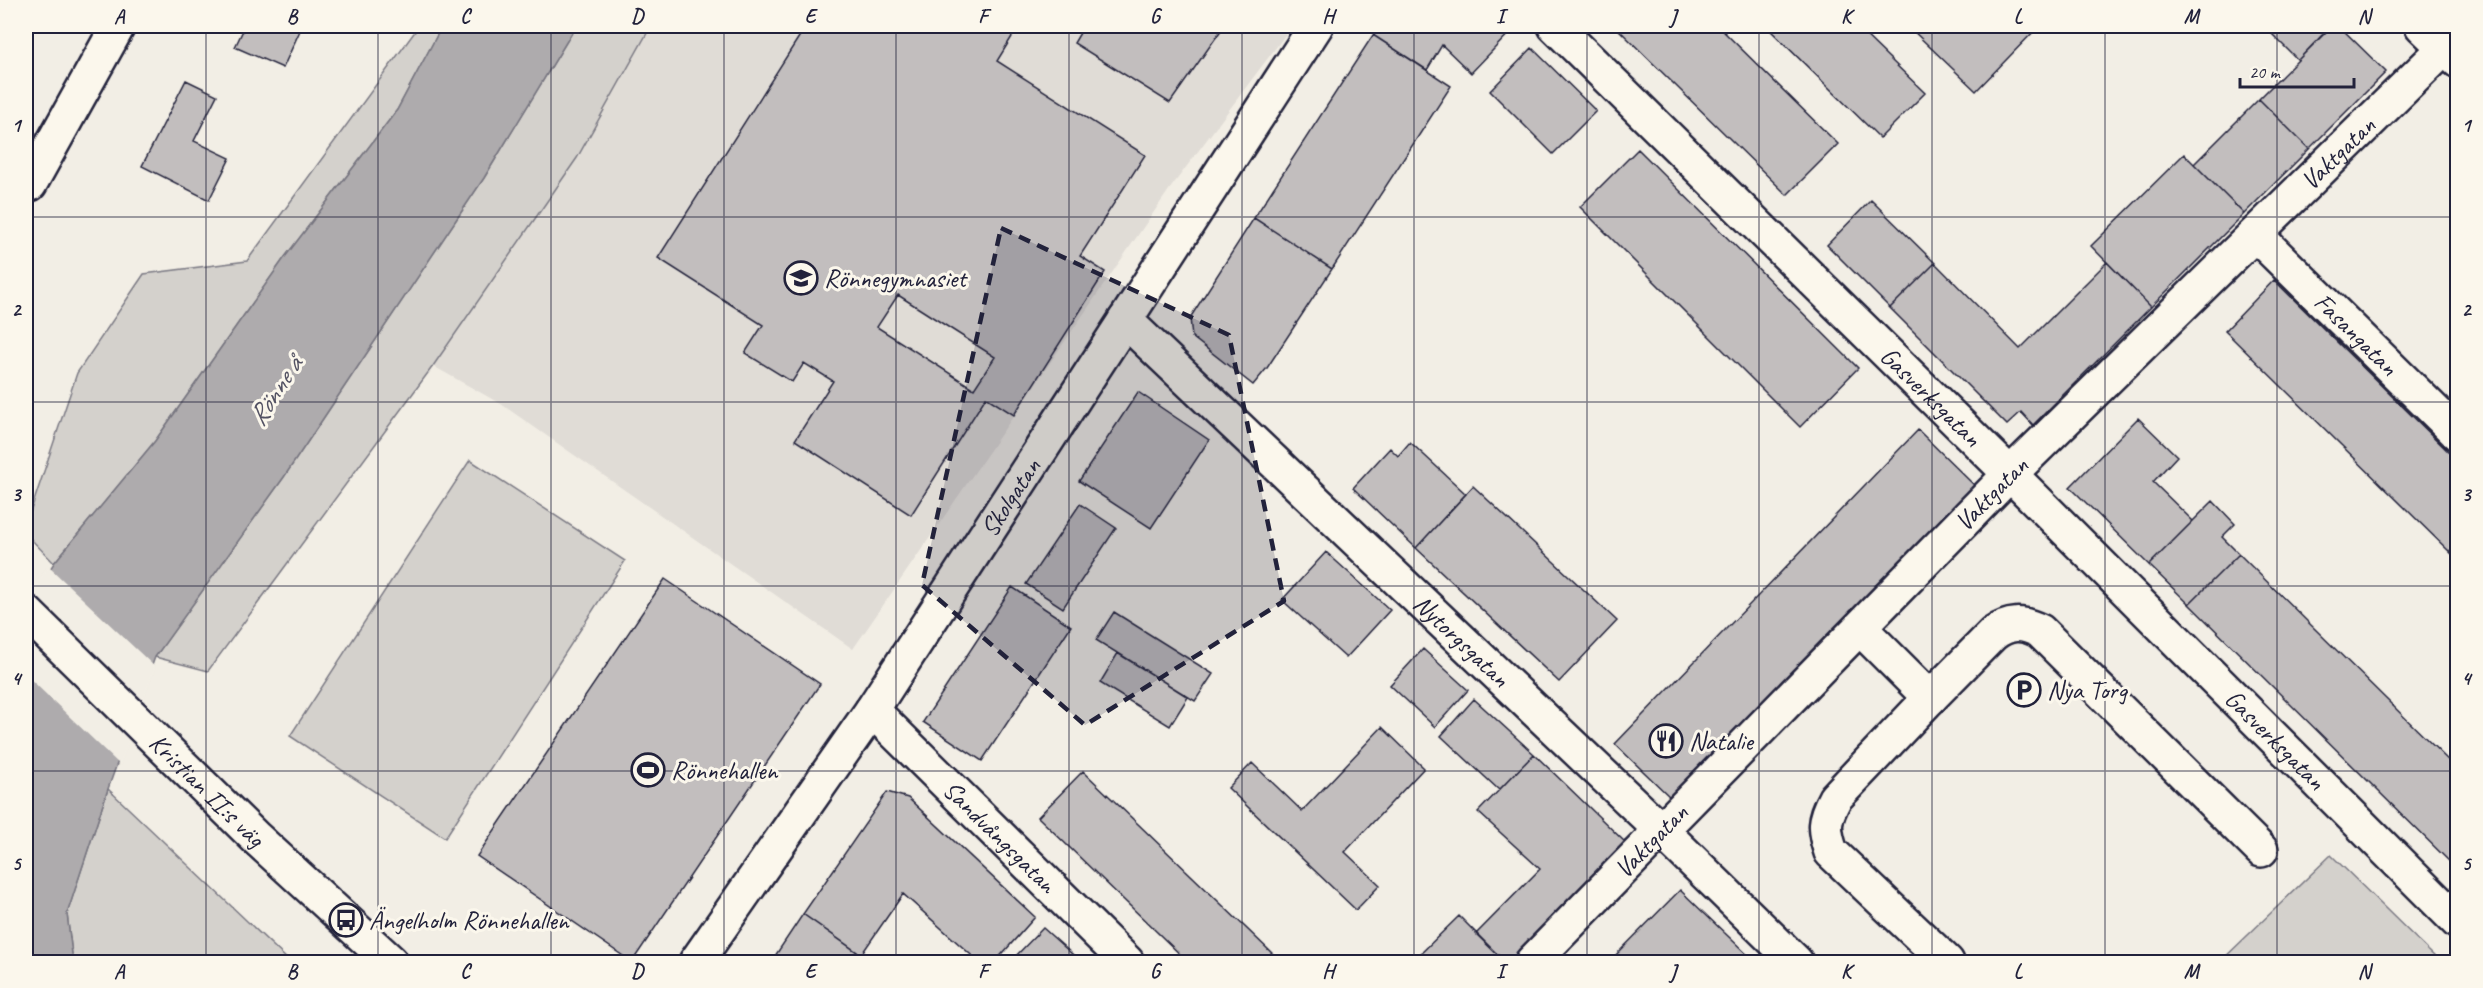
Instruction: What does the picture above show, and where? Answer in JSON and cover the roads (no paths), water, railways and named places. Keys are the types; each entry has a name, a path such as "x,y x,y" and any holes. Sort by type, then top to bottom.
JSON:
{"street":[{"path":"30,184 118,26"},
{"name":"Skolgatan","path":"696,963 872,710 1316,26"},
{"name":"Gasverksgatan","path":"1555,26 2010,474 2457,922"},
{"name":"Vaktgatan","path":"1532,963 2010,474 2256,235 2445,42"},
{"name":"Fasangatan","path":"2256,235 2457,434"},
{"name":"Nytorgsgatan","path":"1125,320 1662,831 1796,963"},
{"name":"Kristian II:s väg","path":"26,612 256,838 391,963"},
{"path":"1947,963 1831,852 1825,834 1826,815 1835,798 1930,698 1998,630 2016,623 2029,625 2040,631 2261,850"},
{"path":"1860,628 1930,698"},
{"name":"Sandvångsgatan","path":"872,710 1127,963"}],"water":[{"name":"Rönne å","path":"442,26 576,26 484,178 284,477 155,657 67,914 73,962 26,962 26,606 54,563 155,441 285,257 397,110"}],"place":[{"name":"Rönnegymnasiet","path":"801,278"},
{"name":"Nya Torg","path":"2024,690"},
{"name":"Natalie","path":"1666,741"},
{"name":"Rönnehallen","path":"648,770"},
{"name":"Ängelholm Rönnehallen","path":"346,920"}]}
